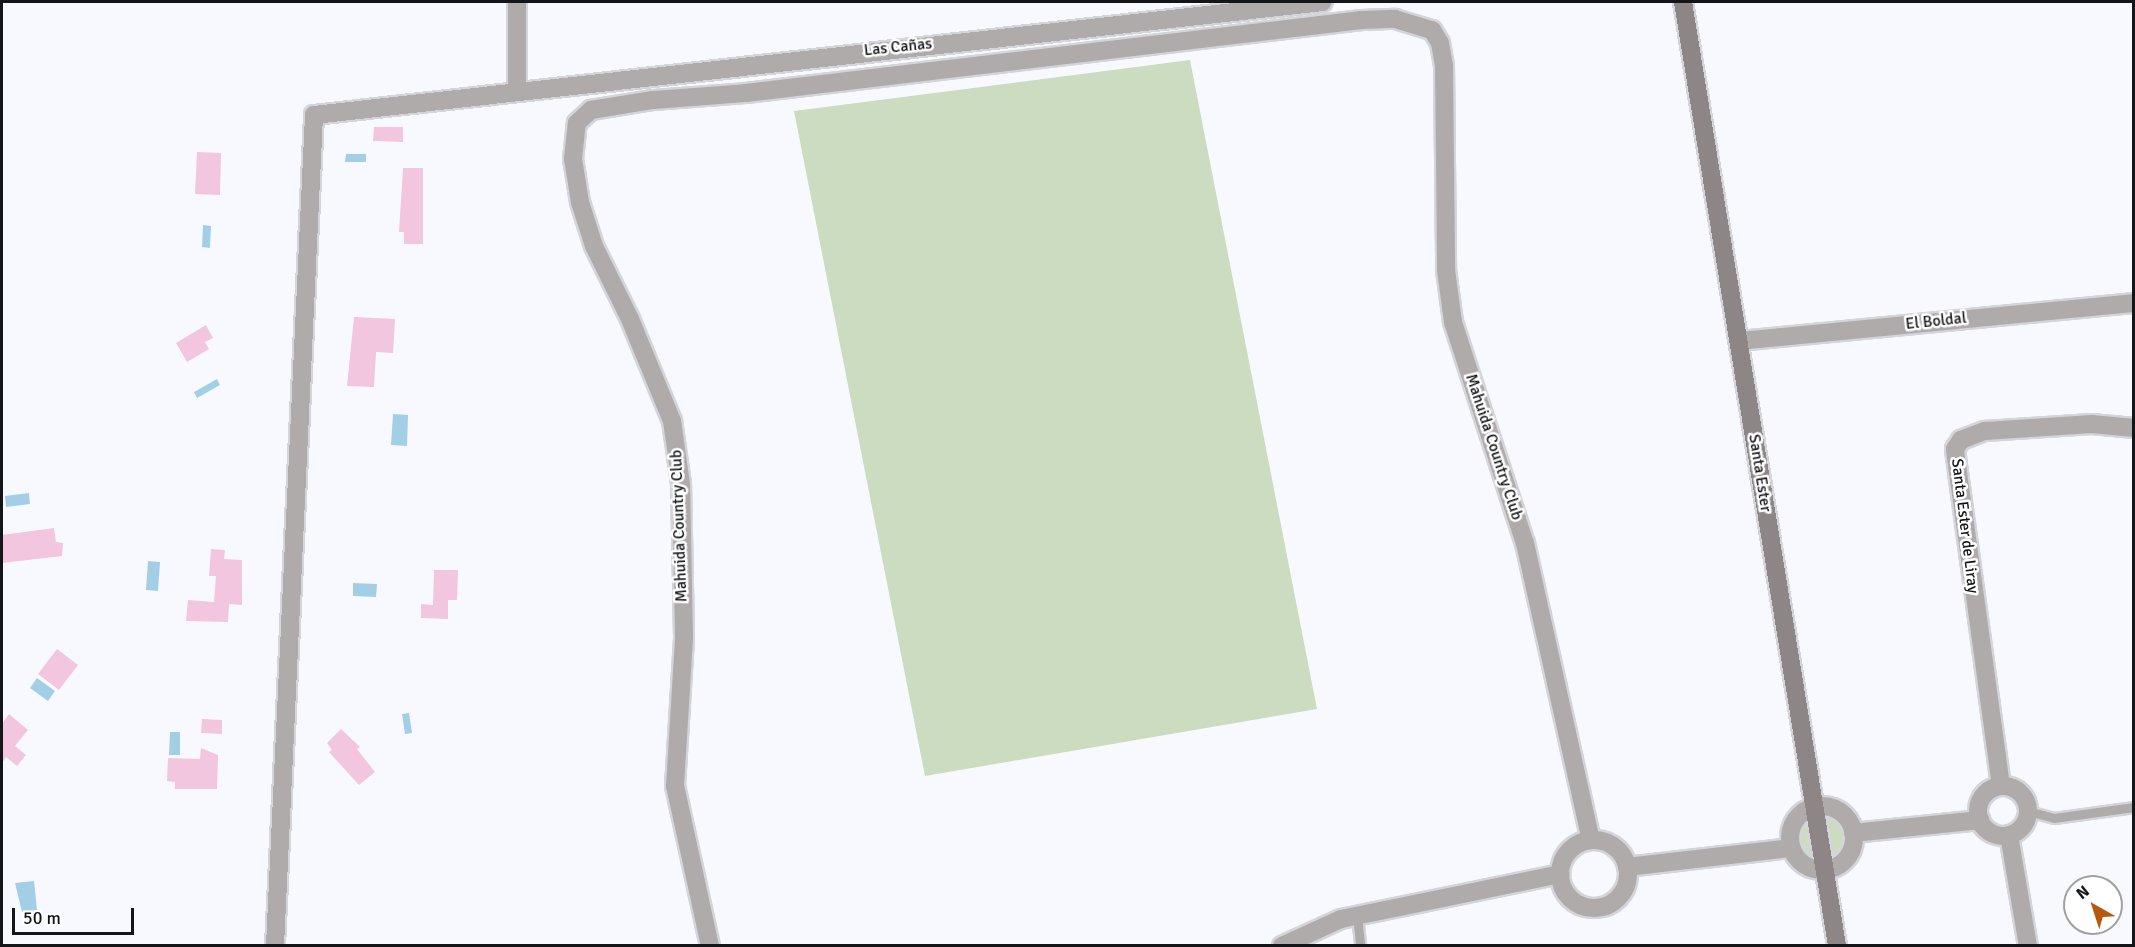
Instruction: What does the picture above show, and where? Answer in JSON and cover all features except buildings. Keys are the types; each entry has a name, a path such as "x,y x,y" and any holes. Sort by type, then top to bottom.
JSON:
{"street":[{"path":"506,2 509,45 515,56"},
{"path":"517,2 519,33 515,56 517,89"},
{"name":"Las Cañas","path":"275,945 313,119 318,112 1323,2"},
{"name":"Santa Ester","path":"1683,2 1837,945"},
{"name":"Mahuida Country Club","path":"710,945 675,786 684,637 678,453 672,421 656,377 586,223 573,159 577,123 591,111 642,102 1362,20 1417,23 1431,30 1442,49 1446,270 1453,322 1526,543 1591,840"},
{"name":"El Boldal","path":"1739,340 2133,303"},
{"name":"Santa Ester de Liray","path":"2001,786 1955,449 1961,440 1985,431 2092,424 2133,428"},
{"path":"2001,786 2016,790 2028,810 2023,826 2009,835 1989,831 1980,820 1982,798 2001,786"},
{"path":"1825,806 1844,814 1853,833 1850,853 1835,867 1825,870 1805,865 1792,848 1790,838 1797,818 1814,807 1825,806"},
{"path":"1853,833 1980,820"},
{"path":"2009,835 2028,945"},
{"path":"1591,840 1610,844 1627,867 1628,878 1619,896 1611,903 1591,908 1572,901 1561,884 1560,874 1573,847 1591,840"},
{"path":"1627,867 1792,848"},
{"path":"1282,945 1357,915 1560,874"}],"lane":[{"path":"2028,810 2054,818 2133,807"},
{"path":"1357,915 1360,945"}],"green space":[{"path":"1190,60 1317,709 925,776 794,111"},
{"path":"1817,811 1827,811 1836,815 1844,823 1848,837 1844,851 1836,859 1827,863 1817,863 1808,859 1800,851 1796,842 1796,832 1800,823 1808,815"}],"water":[{"path":"346,154 366,154 366,162 345,162"},
{"path":"203,225 211,226 210,248 202,247"},
{"path":"217,379 220,385 197,398 194,392"},
{"path":"393,414 408,415 407,446 391,445"},
{"path":"29,493 30,504 6,507 5,496"},
{"path":"148,561 160,562 158,591 146,590"},
{"path":"353,583 377,584 376,597 353,596"},
{"path":"37,678 55,691 48,701 30,688"},
{"path":"409,713 412,733 405,734 402,714"},
{"path":"170,732 180,732 180,755 169,755"},
{"path":"34,881 37,910 22,912 15,883"}]}
